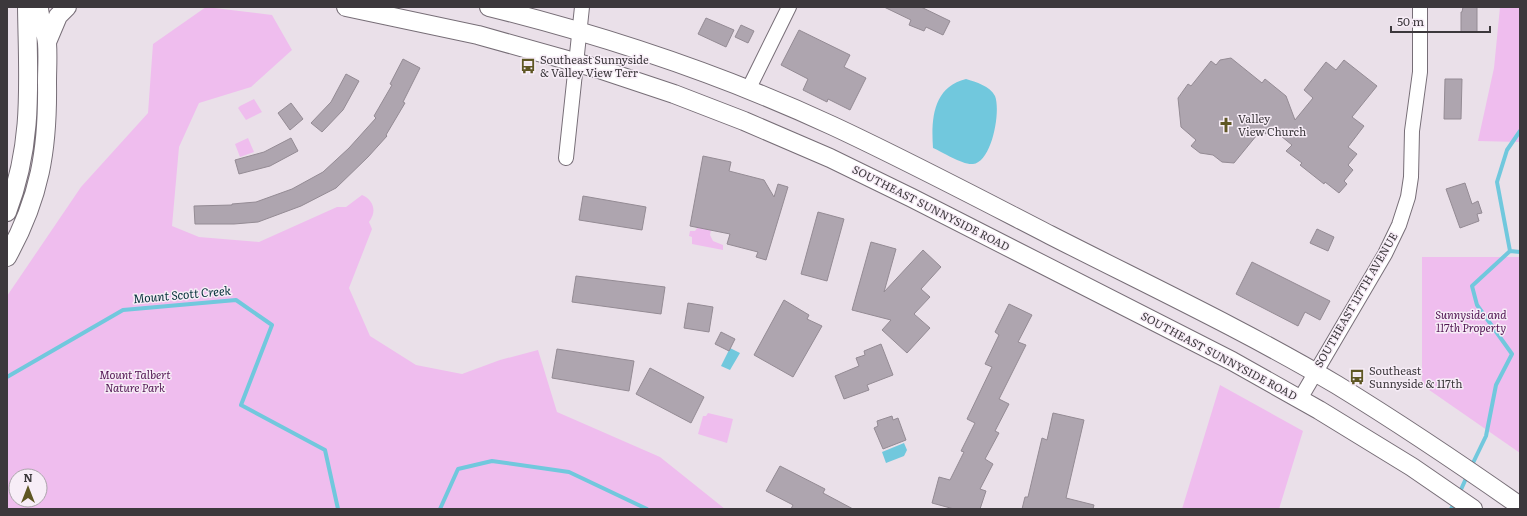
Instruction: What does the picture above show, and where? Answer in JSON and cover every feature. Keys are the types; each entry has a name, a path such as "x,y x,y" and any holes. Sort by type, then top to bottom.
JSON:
{"main road":[{"path":"7,212 21,170 27,133 27,7"},
{"path":"7,256 17,239 31,204 36,190 43,157 47,121 47,42 39,7"},
{"path":"47,42 58,16 67,7"},
{"name":"SOUTHEAST SUNNYSIDE ROAD","path":"346,7 478,35 576,62 674,94 744,121 830,158 912,198 1232,361 1300,399 1412,467 1473,509"},
{"path":"489,7 637,49 748,90 831,126 1238,330 1315,373 1386,416 1520,506"}],"street":[{"path":"566,158 582,7"},
{"path":"748,90 789,7"},
{"name":"SOUTHEAST 117TH AVENUE","path":"1300,399 1385,254 1399,225 1408,197 1411,177 1412,131 1420,72 1420,7"}],"green space":[{"name":"Mount Talbert Nature Park","path":"206,7 272,15 292,50 251,87 199,103 179,147 172,226 199,237 259,242 337,207 346,207 362,195 366,197 372,203 373,207 373,214 369,222 372,229 349,288 370,336 416,365 462,374 500,360 538,350 557,412 660,457 725,509 7,509 7,296 81,187 148,113 153,44"},
{"path":"1500,7 1520,7 1520,142 1478,141 1494,68"},
{"path":"254,99 262,112 246,120 238,108"},
{"path":"248,138 254,152 240,157 235,144"},
{"path":"698,227 711,230 710,235 713,241 723,245 723,250 692,244 692,237 689,236 690,231 695,231"},
{"name":"Sunnyside and 117th Property","path":"1422,257 1520,257 1520,453 1422,385"},
{"path":"1220,385 1303,431 1279,509 1182,509"},
{"path":"708,413 733,419 727,443 698,434 703,416 706,416"}],"water":[{"path":"966,79 982,85 990,90 995,96 997,103 996,124 990,146 980,161 973,164 958,160 933,148 932,137 936,106 941,97 947,89 955,83"},
{"path":"730,348 740,353 730,370 721,366"},
{"path":"904,443 907,450 904,456 886,463 882,452"}],"building":[{"path":"884,7 921,7 950,21 943,35 926,27 924,31 909,25 911,20"},
{"path":"1463,7 1477,7 1477,32 1461,32 1461,12"},
{"path":"706,18 734,30 726,47 698,34"},
{"path":"741,25 754,31 748,43 735,37"},
{"path":"799,30 850,55 844,67 866,78 850,110 828,99 827,102 803,90 808,79 781,65"},
{"name":"Valley View Church","path":"1231,58 1262,83 1265,79 1286,96 1295,120 1313,98 1304,90 1326,62 1336,70 1344,60 1377,86 1352,117 1364,126 1348,147 1357,154 1348,165 1353,170 1344,181 1347,184 1339,193 1325,182 1324,184 1300,165 1302,163 1286,151 1292,145 1270,127 1266,134 1261,130 1234,163 1222,162 1213,155 1200,153 1191,146 1196,140 1181,127 1178,98 1188,84 1191,86 1211,61 1216,65 1220,60"},
{"path":"403,59 420,68 403,102 405,103 386,135 387,136 336,188 301,206 258,222 234,224 195,224 194,206 232,205 256,202 292,189 323,172 349,148 376,118 374,116 392,85 390,84"},
{"path":"346,74 359,81 343,110 322,132 311,123 331,102"},
{"path":"1445,79 1462,79 1461,119 1444,119"},
{"path":"291,103 303,119 290,130 278,113"},
{"path":"291,138 298,151 270,166 239,174 235,160 264,152"},
{"path":"703,156 731,162 729,171 764,180 774,197 778,184 788,187 766,260 756,257 758,252 727,244 730,234 690,226"},
{"path":"1465,183 1472,204 1478,201 1482,213 1477,214 1479,221 1460,228 1446,189"},
{"path":"583,196 646,207 642,230 579,220"},
{"path":"818,212 844,219 827,281 801,274"},
{"path":"1317,229 1334,237 1328,251 1310,243"},
{"path":"871,242 896,249 884,292 923,250 941,267 921,289 930,297 914,314 930,328 907,353 882,330 891,320 852,310"},
{"path":"1252,262 1330,301 1320,320 1305,312 1298,326 1236,294"},
{"path":"576,276 665,287 661,314 572,302"},
{"path":"784,300 809,315 807,319 822,326 793,377 754,355"},
{"path":"688,303 713,307 709,332 684,328"},
{"path":"1009,304 1032,315 1018,342 1026,345 999,399 1009,404 995,431 999,433 985,459 993,464 980,489 986,491 980,509 954,509 932,503 939,477 950,480 964,452 961,451 975,423 967,419 992,367 985,364 999,335 995,332"},
{"path":"721,332 735,339 729,351 715,344"},
{"path":"881,344 893,375 867,385 869,390 844,399 835,376 859,366 856,358 865,355 864,351"},
{"path":"557,349 634,361 629,391 552,378"},
{"path":"650,368 704,397 691,423 636,394"},
{"path":"1053,413 1084,420 1066,498 1094,505 1093,509 1022,509 1025,497 1028,497 1042,438 1047,440"},
{"path":"892,416 893,420 898,418 906,440 883,449 874,428 878,426 877,421"},
{"path":"780,466 825,489 823,493 853,509 791,509 793,505 766,491"}],"waterway":[{"name":"Mount Scott Creek","path":"1471,467 1486,436 1496,385 1512,354 1477,305 1472,286 1510,251 1497,182 1507,150 1520,131"},
{"path":"1510,251 1520,252"},
{"name":"Mount Scott Creek","path":"7,377 123,310 236,300 272,325 241,405 325,450 338,509"},
{"name":"Mount Scott Creek","path":"440,509 458,469 492,461 569,472 647,509"},
{"name":"Mount Scott Creek","path":"1459,494 1468,474"},
{"name":"Mount Scott Creek","path":"1451,509 1455,502"}],"place":[{"name":"Southeast Sunnyside & Valley View Terr","path":"528,66"},
{"name":"Valley View Church","path":"1226,125"},
{"name":"Southeast Sunnyside & 117th","path":"1357,377"}]}
